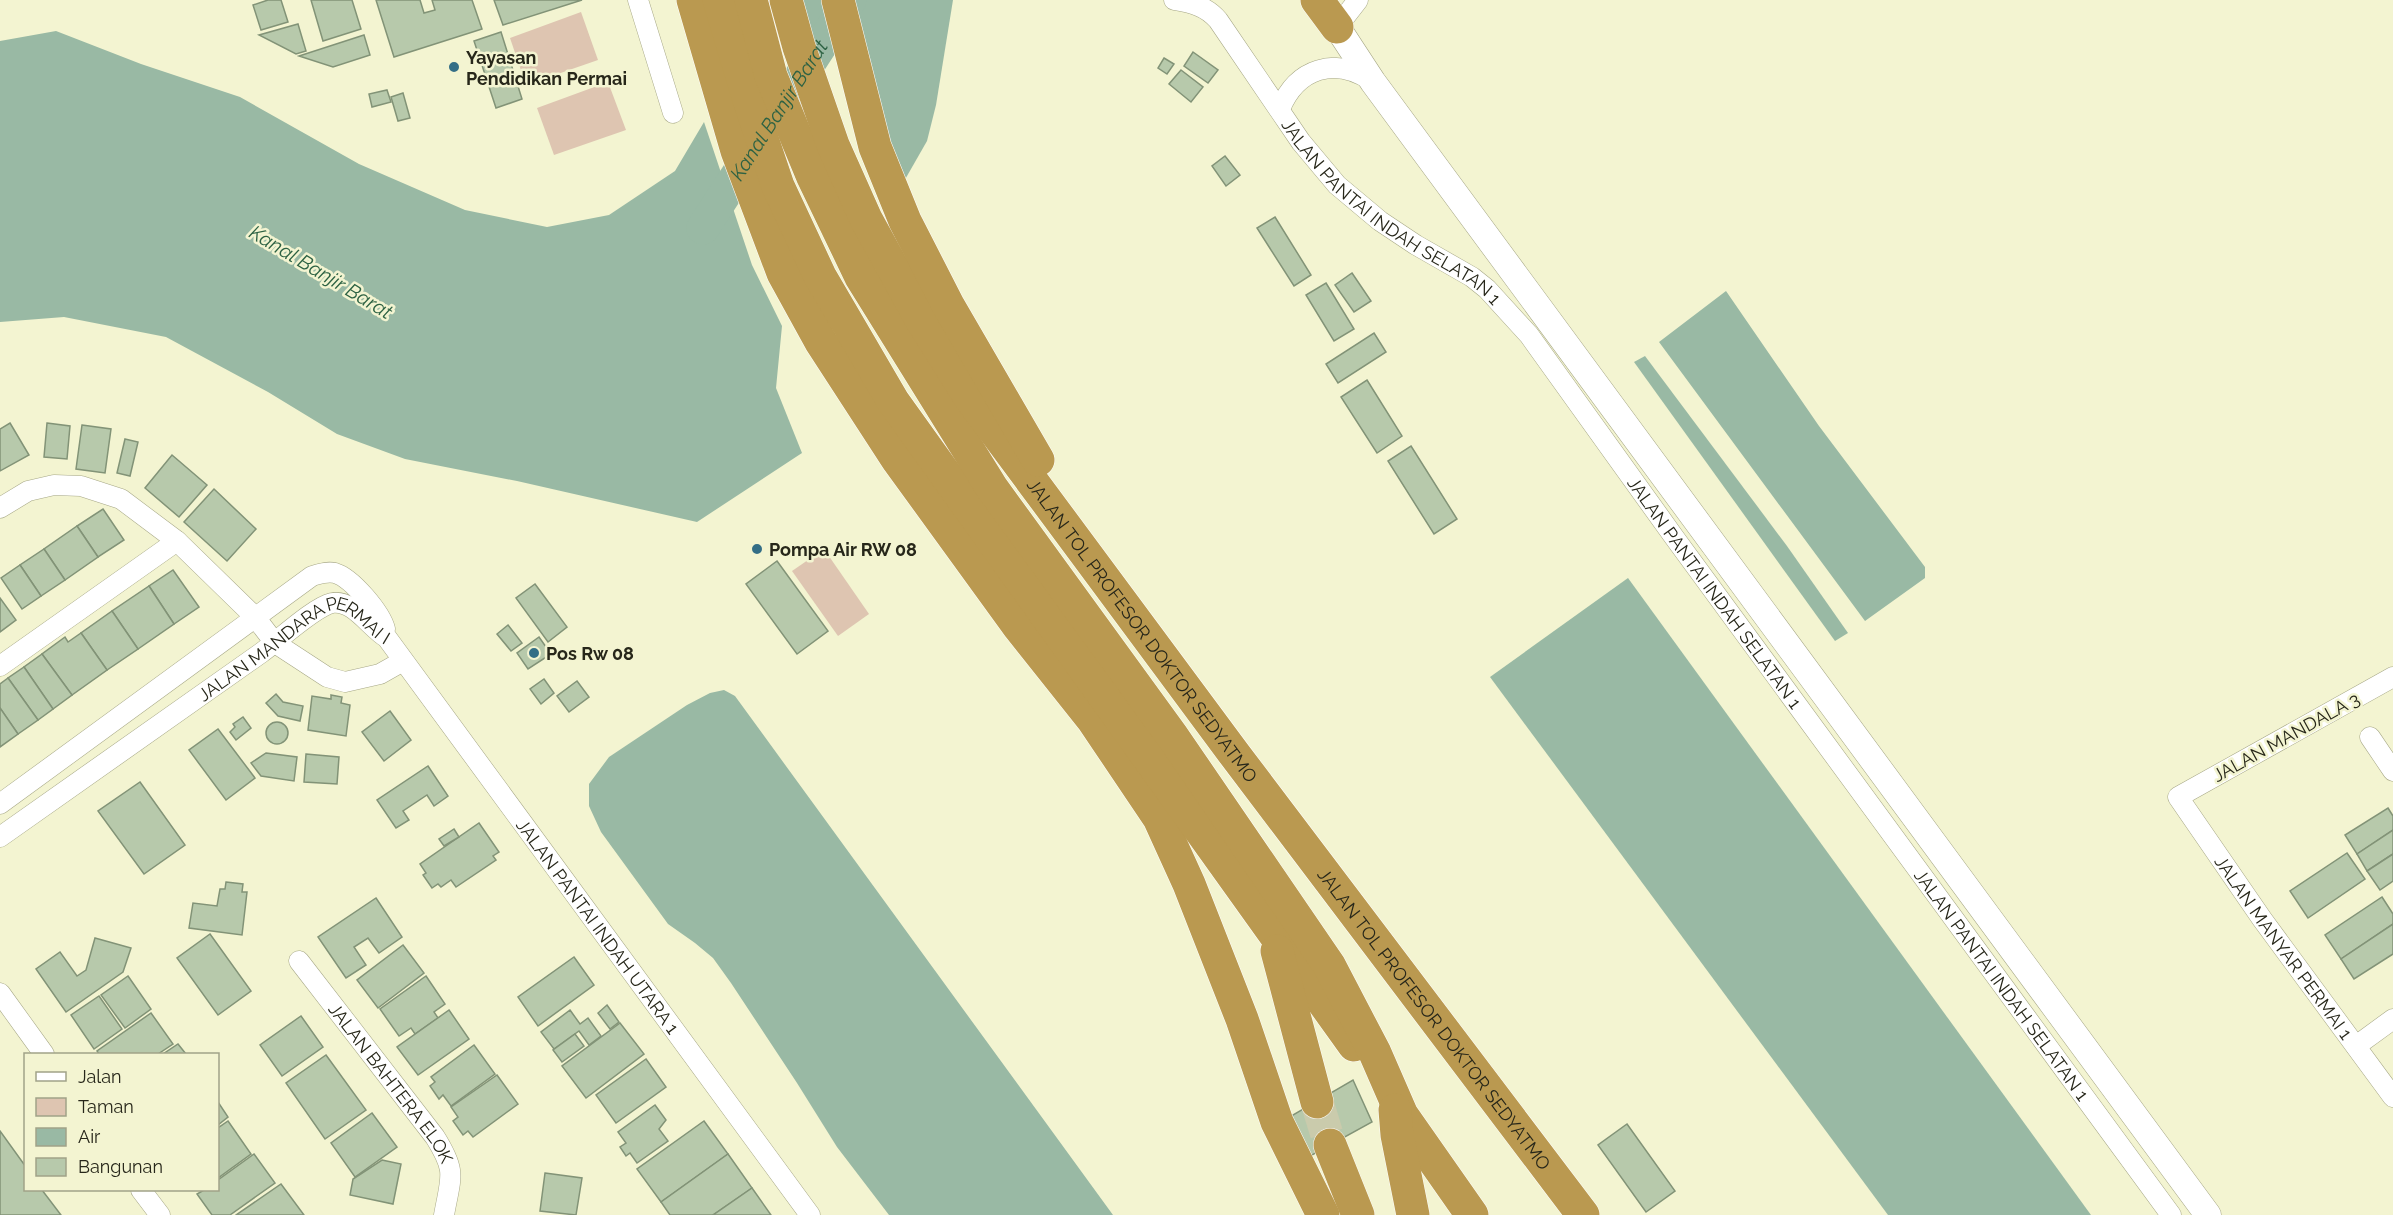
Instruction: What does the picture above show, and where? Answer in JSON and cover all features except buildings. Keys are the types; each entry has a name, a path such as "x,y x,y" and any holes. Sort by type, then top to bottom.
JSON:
{"highway":[{"path":"693,0 737,151 783,273 821,342 897,459 1018,627 1093,720 1159,818 1189,884 1238,1008 1277,1122 1323,1215"},
{"name":"JALAN TOL PROFESOR DOKTOR SEDYATMO","path":"719,0 778,186 820,276 893,401 1272,932 1395,1099"},
{"name":"JALAN TOL PROFESOR DOKTOR SEDYATMO","path":"751,0 771,76 812,175 861,277 992,488 1166,728 1329,965 1375,1053 1402,1115 1472,1215"},
{"path":"786,0 799,47 833,145 866,219 934,312"},
{"path":"838,0 875,147 905,221 934,312"},
{"path":"1317,0 1348,13"},
{"name":"JALAN TOL PROFESOR DOKTOR SEDYATMO","path":"934,312 1034,453 1046,475 1060,517 1235,755 1583,1215"},
{"name":"JALAN TOL PROFESOR DOKTOR SEDYATMO","path":"1272,932 1317,1102"},
{"path":"1395,1099 1397,1135 1413,1215"},
{"path":"1330,1145 1358,1215"}],"street":[{"path":"638,0 673,113"},
{"path":"1174,0 1193,3 1209,10 1228,31 1243,58 1280,109"},
{"name":"JALAN PANTAI INDAH SELATAN 1","path":"1348,13 1373,82 2208,1215"},
{"name":"JALAN PANTAI INDAH SELATAN 1","path":"1373,82 1347,69 1319,70 1294,84 1280,109 1309,153 1347,194 1398,233 1472,277 1487,289 1529,335 1674,537 2171,1215"},
{"path":"0,508 28,490 54,485 81,486 121,499 177,541 255,617 275,643 327,677 345,682 380,674 404,661"},
{"path":"0,666 177,541"},
{"name":"JALAN MANDARA PERMAI I","path":"0,804 312,576 334,573 354,585 384,625 387,638"},
{"name":"JALAN MANDARA PERMAI I","path":"0,837 275,643 320,607 332,603 344,604 357,611 375,630 387,638"},
{"name":"JALAN PANTAI INDAH UTARA 1","path":"387,638 810,1215"},
{"name":"JALAN MANDALA 3","path":"2178,797 2393,677"},
{"path":"2370,737 2393,771"},
{"name":"JALAN MANYAR PERMAI 1","path":"2178,797 2262,919 2393,1096"},
{"name":"JALAN BAHTERA ELOK","path":"298,961 435,1137 448,1157 452,1172 444,1215"},
{"path":"0,993 43,1053"},
{"path":"2356,1046 2393,1019"},
{"path":"142,1191 160,1215"}],"green space":[{"path":"581,12 598,60 526,85 510,38"},
{"path":"608,82 626,130 554,155 537,108"},
{"path":"824,549 869,614 838,636 792,571"}],"water":[{"path":"847,0 953,0 936,105 927,141 903,183"},
{"path":"56,31 141,64 240,97 359,164 465,210 547,227 609,215 675,171 704,122 752,265 782,326 776,388 802,453 697,522 517,481 405,459 337,434 268,392 166,337 64,317 0,322 0,41"},
{"path":"1726,291 1819,426 1925,567 1925,578 1865,621 1659,342"},
{"path":"1645,356 1787,546 1848,633 1835,641 1634,362"},
{"path":"1628,578 2091,1215 1888,1215 1490,677"},
{"path":"724,690 735,696 1113,1215 889,1215 837,1147 713,958 668,924 601,832 589,806 589,784 609,757 687,705 710,693"}],"waterway":[{"path":"811,0 818,49"},
{"name":"Kanal Banjir Barat","path":"703,228 850,0"}],"tunnel":[{"path":"1317,1102 1330,1145"}],"place":[{"name":"Yayasan Pendidikan Permai","path":"454,67"},
{"name":"Pompa Air RW 08","path":"757,549"},
{"name":"Pos Rw 08","path":"534,653"}]}
